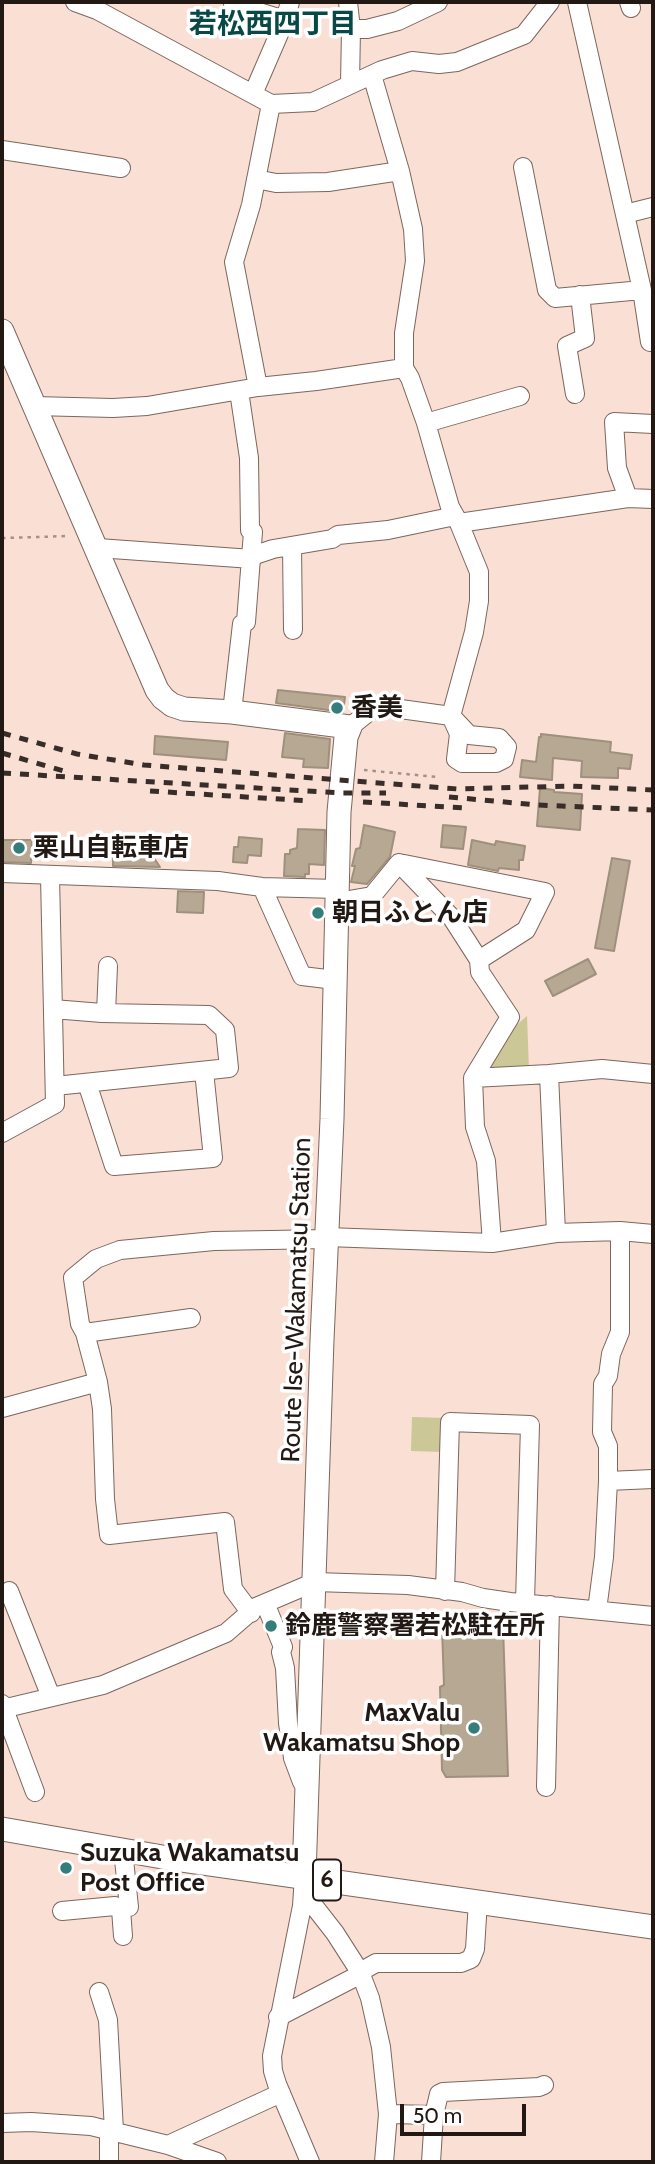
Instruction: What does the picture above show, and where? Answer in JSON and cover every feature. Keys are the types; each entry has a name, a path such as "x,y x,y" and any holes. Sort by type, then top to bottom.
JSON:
{"main road":[{"path":"2,331 157,690 163,698 184,709 232,712 350,727"},
{"name":"Route Ise-Wakamatsu Station","path":"303,1884 342,768 350,727"},
{"name":"6","path":"2,1829 303,1884 478,1900 653,1927"}],"street":[{"path":"75,2 97,10 271,104 313,102 350,84 412,61 439,64 457,62 524,35 550,2"},
{"path":"253,93 285,20 290,2"},
{"path":"348,2 351,29 350,84"},
{"path":"351,29 367,29 398,21 438,2"},
{"path":"527,2 536,20"},
{"path":"578,2 642,290 650,342 653,342"},
{"path":"233,4 285,20"},
{"path":"350,727 371,710 386,706 451,716 474,632 479,601 479,572 450,507 426,423 404,368 404,332 415,261 413,229 400,171 372,75"},
{"path":"258,387 234,262 251,205 271,104"},
{"path":"2,150 121,168"},
{"path":"523,167 547,290 555,298 642,290"},
{"path":"256,179 276,183 328,183 400,171"},
{"path":"625,214 653,206"},
{"path":"575,394 567,346 585,338 580,295"},
{"path":"34,406 147,406 258,387 329,380 404,368"},
{"path":"232,712 242,624 246,622 253,532 250,530 249,458 239,391"},
{"path":"426,423 520,396"},
{"path":"628,498 617,468 614,422 653,424"},
{"path":"95,543 252,557 332,539 338,535 628,498 653,499"},
{"path":"292,546 293,630"},
{"path":"2,873 218,881 337,895 372,896 399,863"},
{"path":"399,863 452,918 479,960 480,972 510,1017 473,1078 475,1127 486,1161 492,1243"},
{"path":"399,863 545,892 526,930 479,960"},
{"path":"2,1133 55,1104 50,876"},
{"path":"262,887 302,976 335,980"},
{"path":"106,1013 108,966"},
{"path":"53,1009 209,1015 225,1030 229,1068 55,1086"},
{"path":"473,1078 602,1069 653,1074"},
{"path":"88,1083 114,1166 213,1158 204,1071"},
{"path":"549,1074 555,1233"},
{"path":"597,1610 604,1557 608,1481 608,1446 603,1432 603,1384 608,1376 611,1354 620,1332 621,1231"},
{"path":"307,1785 302,1782 293,1758 285,1668 281,1652 283,1647 258,1608 233,1589 225,1522 109,1535 99,1382 80,1324 73,1278 96,1259 120,1250 214,1241 327,1238 492,1243 555,1233 621,1231 653,1234"},
{"path":"85,1333 191,1318"},
{"path":"2,1408 99,1382"},
{"path":"445,1591 450,1422 530,1425 525,1602"},
{"path":"608,1481 653,1479"},
{"path":"35,1792 2,1707 103,1685 226,1633 258,1608 315,1582 408,1584 484,1598 653,1616"},
{"path":"9,1591 51,1697"},
{"path":"546,1787 550,1605"},
{"path":"62,1911 115,1906 121,1909 130,1908 122,1850"},
{"path":"303,1884 360,1973 370,1998 381,2048 388,2114 384,2162"},
{"path":"303,1884 302,1906 272,2056 273,2071 310,2162"},
{"path":"278,2017 376,1963 461,1963 471,1959 475,1949 478,1900"},
{"path":"121,1909 123,1936"},
{"path":"99,1992 108,2020 111,2130 108,2162"},
{"path":"431,2162 434,2115 439,2094 539,2087 544,2084"},
{"path":"168,2145 281,2093"},
{"path":"388,2114 434,2115"},
{"path":"2,2123 70,2123 111,2130 168,2145 217,2162"}],"path":[{"path":"2,538 95,543"},
{"path":"342,768 437,777"}],"shaded area":[{"path":"527,1016 529,1070 491,1071 488,1062 506,1034"},
{"path":"412,1417 445,1418 443,1452 411,1451"}],"building":[{"path":"278,690 345,697 343,712 276,703"},
{"path":"285,733 330,739 328,768 303,767 304,759 282,757"},
{"path":"541,734 611,742 610,752 632,755 630,769 618,768 618,778 581,777 582,761 553,758 552,780 520,777 522,760 536,762"},
{"path":"155,736 228,742 226,760 154,754"},
{"path":"540,788 582,794 580,830 537,826"},
{"path":"364,825 395,832 390,857 367,884 351,882 355,866 352,866 356,849 360,848"},
{"path":"443,825 466,827 463,849 441,847"},
{"path":"298,829 325,830 324,865 309,864 309,874 305,874 305,877 284,876 285,854 290,854 290,850 297,848"},
{"path":"239,837 262,839 261,856 248,855 247,863 233,862 234,847 238,847"},
{"path":"3,840 32,840 31,863 3,862"},
{"path":"472,840 495,845 496,841 525,846 523,860 519,860 519,870 499,868 498,871 468,865"},
{"path":"113,850 150,852 160,867 113,866"},
{"path":"612,858 630,861 614,951 595,948"},
{"path":"178,891 204,892 203,913 177,912"},
{"path":"588,959 596,974 553,996 545,981"},
{"name":"MaxValu Wakamatsu Shop","path":"467,1611 483,1611 484,1626 503,1626 508,1776 446,1777 442,1770 442,1628 467,1627"}],"railway":[{"path":"2,733 77,754 144,765 458,789 570,786 653,790"},
{"path":"2,753 64,771"},
{"path":"2,773 341,793 386,793"},
{"path":"150,791 311,801"},
{"path":"449,797 538,805 653,810"},
{"path":"363,802 465,808"}],"place":[{"name":"香美","path":"337,708"},
{"name":"栗山自転車店","path":"19,848"},
{"name":"朝日ふとん店","path":"318,913"},
{"name":"鈴鹿警察署若松駐在所","path":"271,1626"},
{"name":"MaxValu Wakamatsu Shop","path":"474,1728"},
{"name":"Suzuka Wakamatsu Post Office","path":"66,1868"}],"district":[{"name":"若松西四丁目","path":"273,25"}]}
